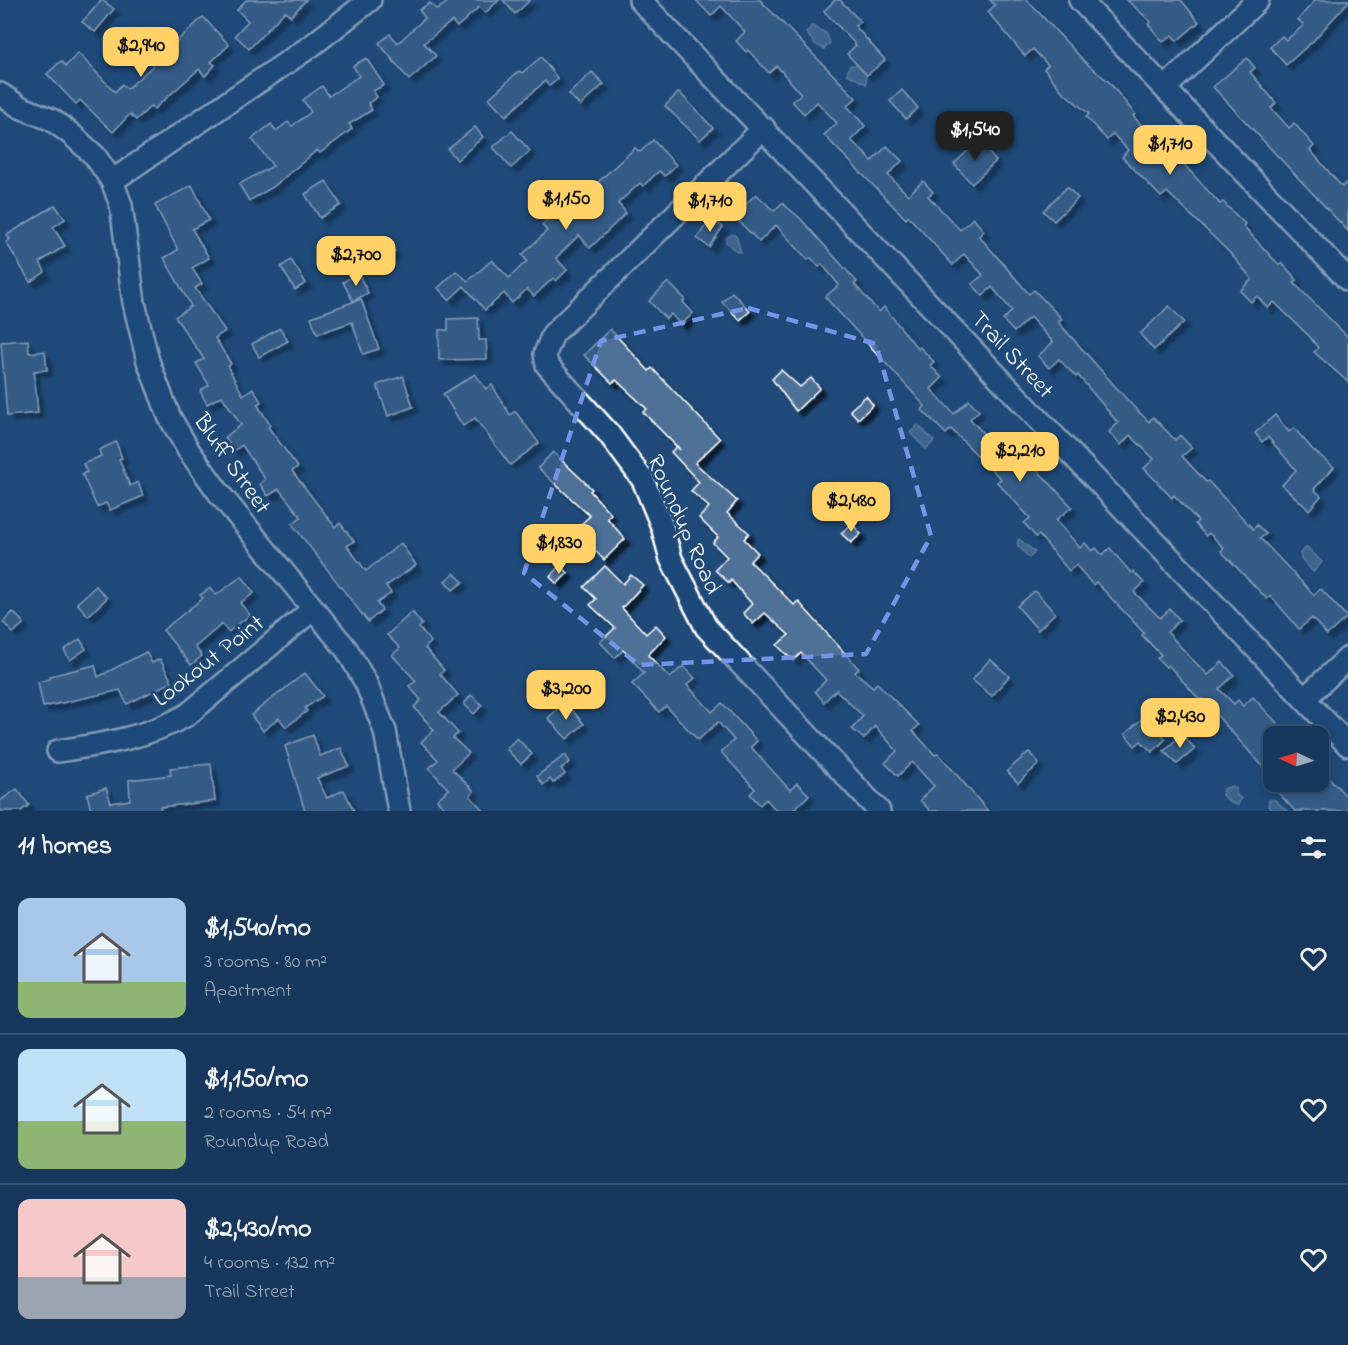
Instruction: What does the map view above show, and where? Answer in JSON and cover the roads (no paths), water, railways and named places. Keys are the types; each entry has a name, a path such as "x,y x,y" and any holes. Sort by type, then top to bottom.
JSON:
{"street":[{"path":"112,181 311,46 370,0"},
{"name":"Trail Street","path":"640,0 1348,745"},
{"path":"1080,0 1348,280"},
{"path":"1165,88 1258,0"},
{"name":"Bluff Street","path":"0,94 20,107 52,120 71,134 95,156 112,181 121,205 134,303 148,361 169,416 189,451 219,493 312,610 347,650 377,707 385,731 399,811"},
{"name":"Roundup Road","path":"764,128 553,334 545,354 547,365 609,434 643,480 662,526 671,559 706,627 879,811"},
{"name":"Lookout Point","path":"58,751 146,735 187,715 312,610"},
{"path":"1304,699 1348,658"}],"water":[{"path":"812,26 826,33 830,43 824,49 815,44 806,33"},
{"path":"850,65 857,65 866,75 866,84 847,74"},
{"path":"732,234 736,236 741,252 737,252 726,242 726,238"},
{"path":"918,425 934,441 926,449 910,433"},
{"path":"1019,539 1035,552 1029,558 1017,544"},
{"path":"1307,547 1322,562 1313,572 1301,558 1300,553"},
{"path":"1232,786 1236,788 1236,794 1241,799 1238,805 1231,803 1222,795 1223,789"},
{"path":"1269,800 1275,800 1287,811 1272,811 1268,806"}]}
